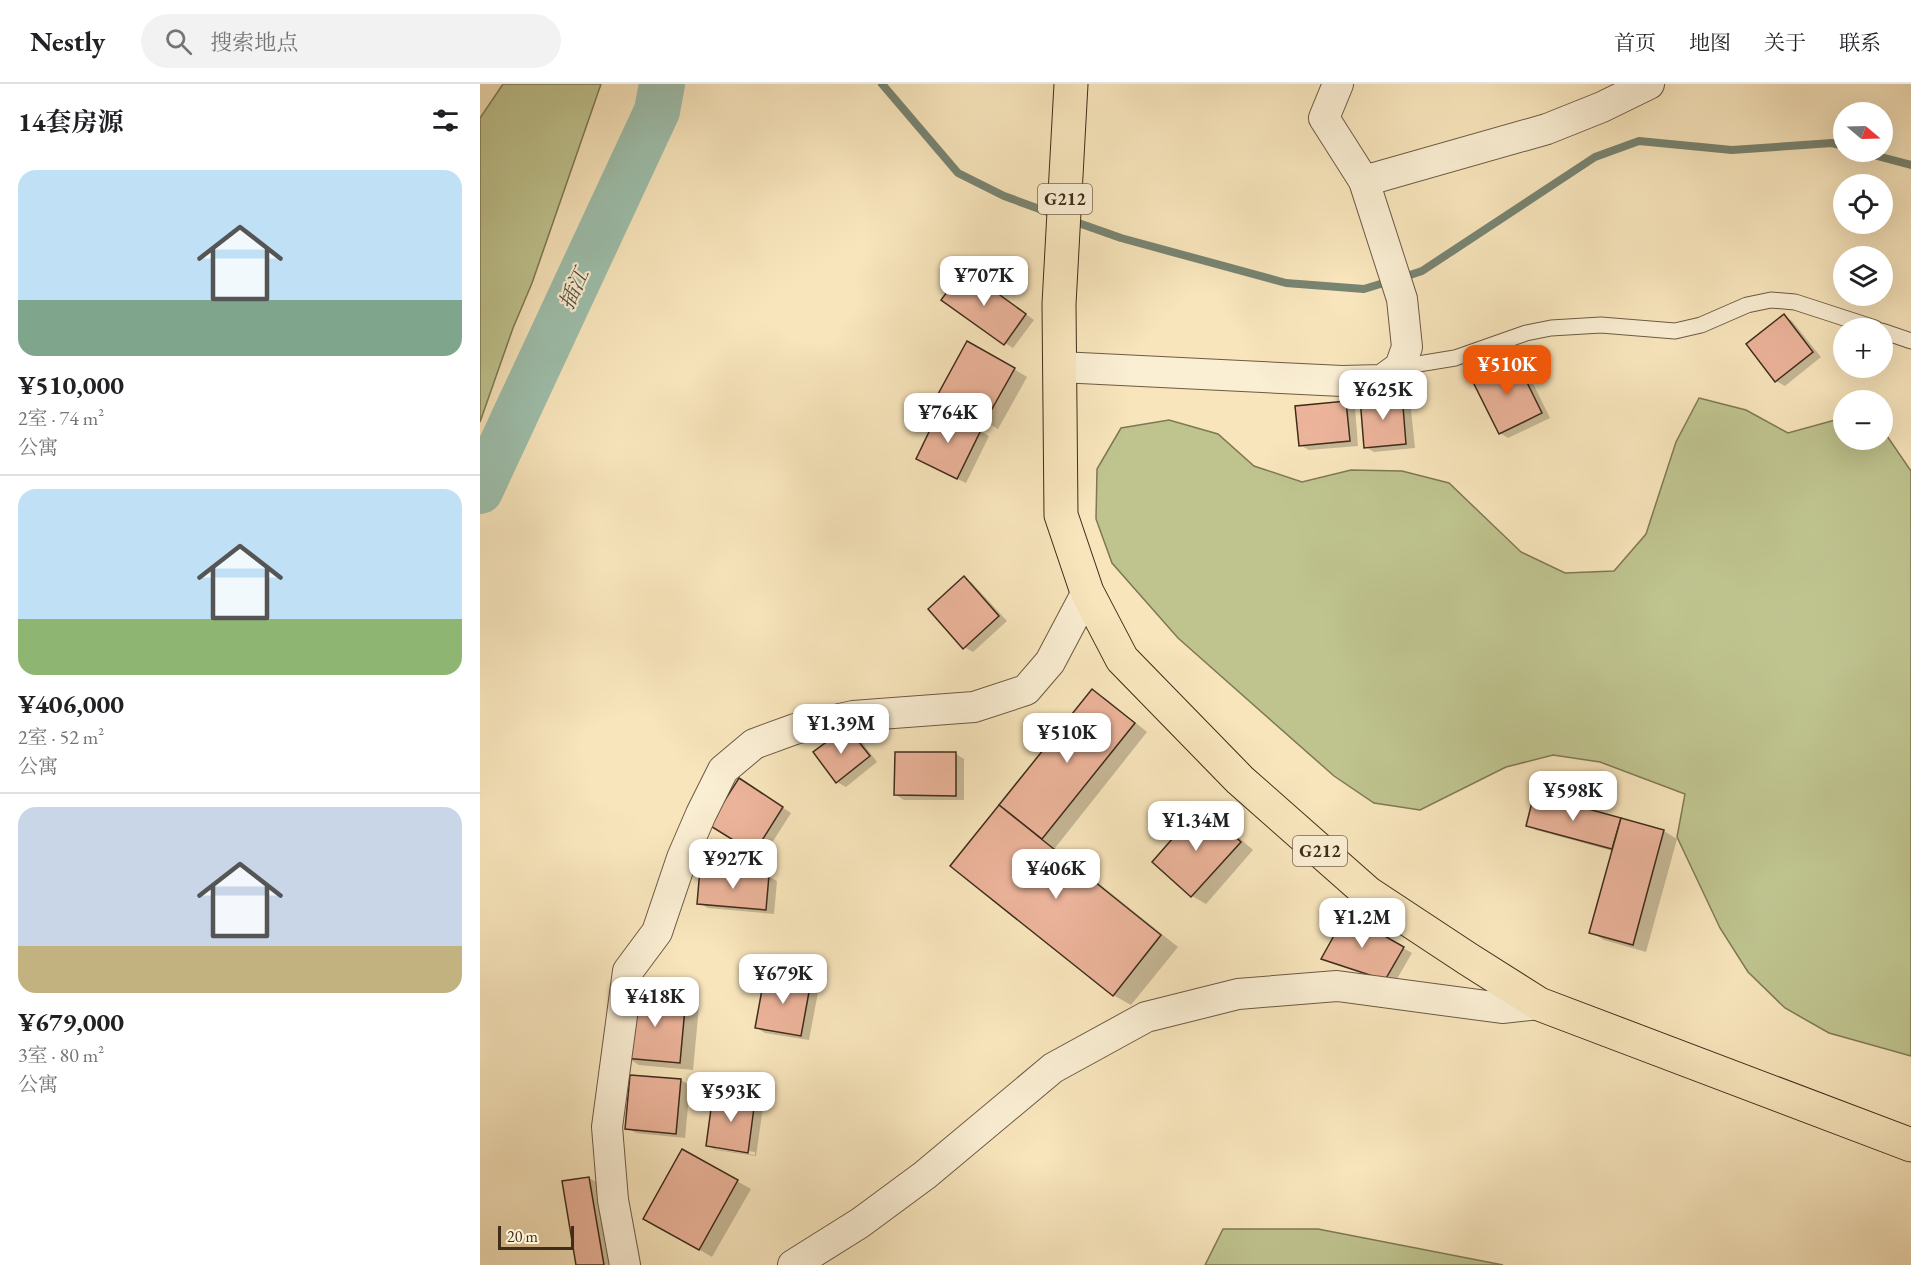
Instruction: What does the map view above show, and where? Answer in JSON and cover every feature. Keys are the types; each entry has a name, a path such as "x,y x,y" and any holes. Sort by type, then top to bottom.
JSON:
{"highway":[{"name":"G212","path":"1070,100 1061,283 1061,515 1087,592 1122,659 1240,780 1368,893 1539,1004 1911,1145"}],"street":[{"path":"1060,368 1342,381 1382,380 1400,367 1407,347 1402,299 1364,181 1324,118 1338,84"},
{"path":"1364,181 1547,129 1602,107 1649,84"},
{"path":"625,1265 613,1200 607,1127 628,971 657,932 687,847 723,770 754,744 795,729 853,716 974,707 1026,690 1050,662 1087,592"},
{"path":"793,1265 860,1223 926,1175 1053,1068 1146,1017 1238,994 1337,986 1502,1008 1539,1004"}],"lane":[{"path":"1400,367 1455,358 1526,333 1551,328 1600,325 1675,331 1701,325 1747,305 1771,300 1795,302 1844,318"},
{"path":"1893,335 1911,341"}],"green space":[{"path":"503,84 601,84 532,283 513,328 480,422 480,118"},
{"path":"1699,398 1746,410 1788,433 1833,421 1833,450 1893,450 1893,445 1911,471 1911,1056 1829,1033 1785,1008 1748,972 1720,928 1677,837 1685,794 1600,762 1553,755 1506,767 1420,810 1374,803 1334,776 1178,638 1112,563 1096,519 1097,469 1121,428 1169,420 1218,434 1254,466 1302,482 1351,470 1402,471 1449,483 1521,552 1565,573 1614,571 1646,534 1676,442"},
{"path":"1223,1229 1318,1229 1503,1265 1205,1265"}],"building":[{"path":"964,269 1026,314 1004,345 941,300"},
{"path":"1784,314 1813,352 1775,382 1746,344"},
{"path":"967,341 1015,368 984,423 937,396"},
{"path":"1515,358 1542,413 1499,434 1472,380"},
{"path":"1402,394 1406,444 1364,448 1360,398"},
{"path":"1346,401 1350,441 1299,446 1295,406"},
{"path":"940,409 981,430 957,479 916,459"},
{"path":"964,576 999,616 963,649 928,609"},
{"path":"1092,689 1135,723 1042,839 999,805"},
{"path":"847,727 870,756 836,783 813,752"},
{"path":"895,752 956,752 956,796 894,795"},
{"path":"739,778 783,807 754,853 709,825"},
{"path":"1534,794 1621,818 1612,849 1526,826"},
{"path":"999,805 1161,935 1113,996 950,866"},
{"path":"1201,806 1241,842 1191,897 1152,862"},
{"path":"1621,818 1664,830 1633,945 1589,933"},
{"path":"700,869 769,875 766,910 697,904"},
{"path":"1346,914 1404,947 1385,980 1321,959"},
{"path":"765,973 811,981 801,1036 755,1028"},
{"path":"631,992 686,997 680,1063 624,1058"},
{"path":"630,1075 681,1079 676,1134 625,1129"},
{"path":"713,1094 755,1100 748,1153 706,1146"},
{"path":"682,1149 738,1180 699,1250 643,1219"},
{"path":"589,1177 604,1265 576,1265 562,1181"}],"waterway":[{"name":"插江","path":"480,491 657,111 662,84"},
{"path":"882,84 958,173 1004,196 1056,215"},
{"path":"1401,278 1422,271 1595,157 1639,141 1732,150 1833,143"},
{"path":"1893,160 1911,165"},
{"path":"1070,220 1121,238 1286,283 1364,289 1390,281"}]}
